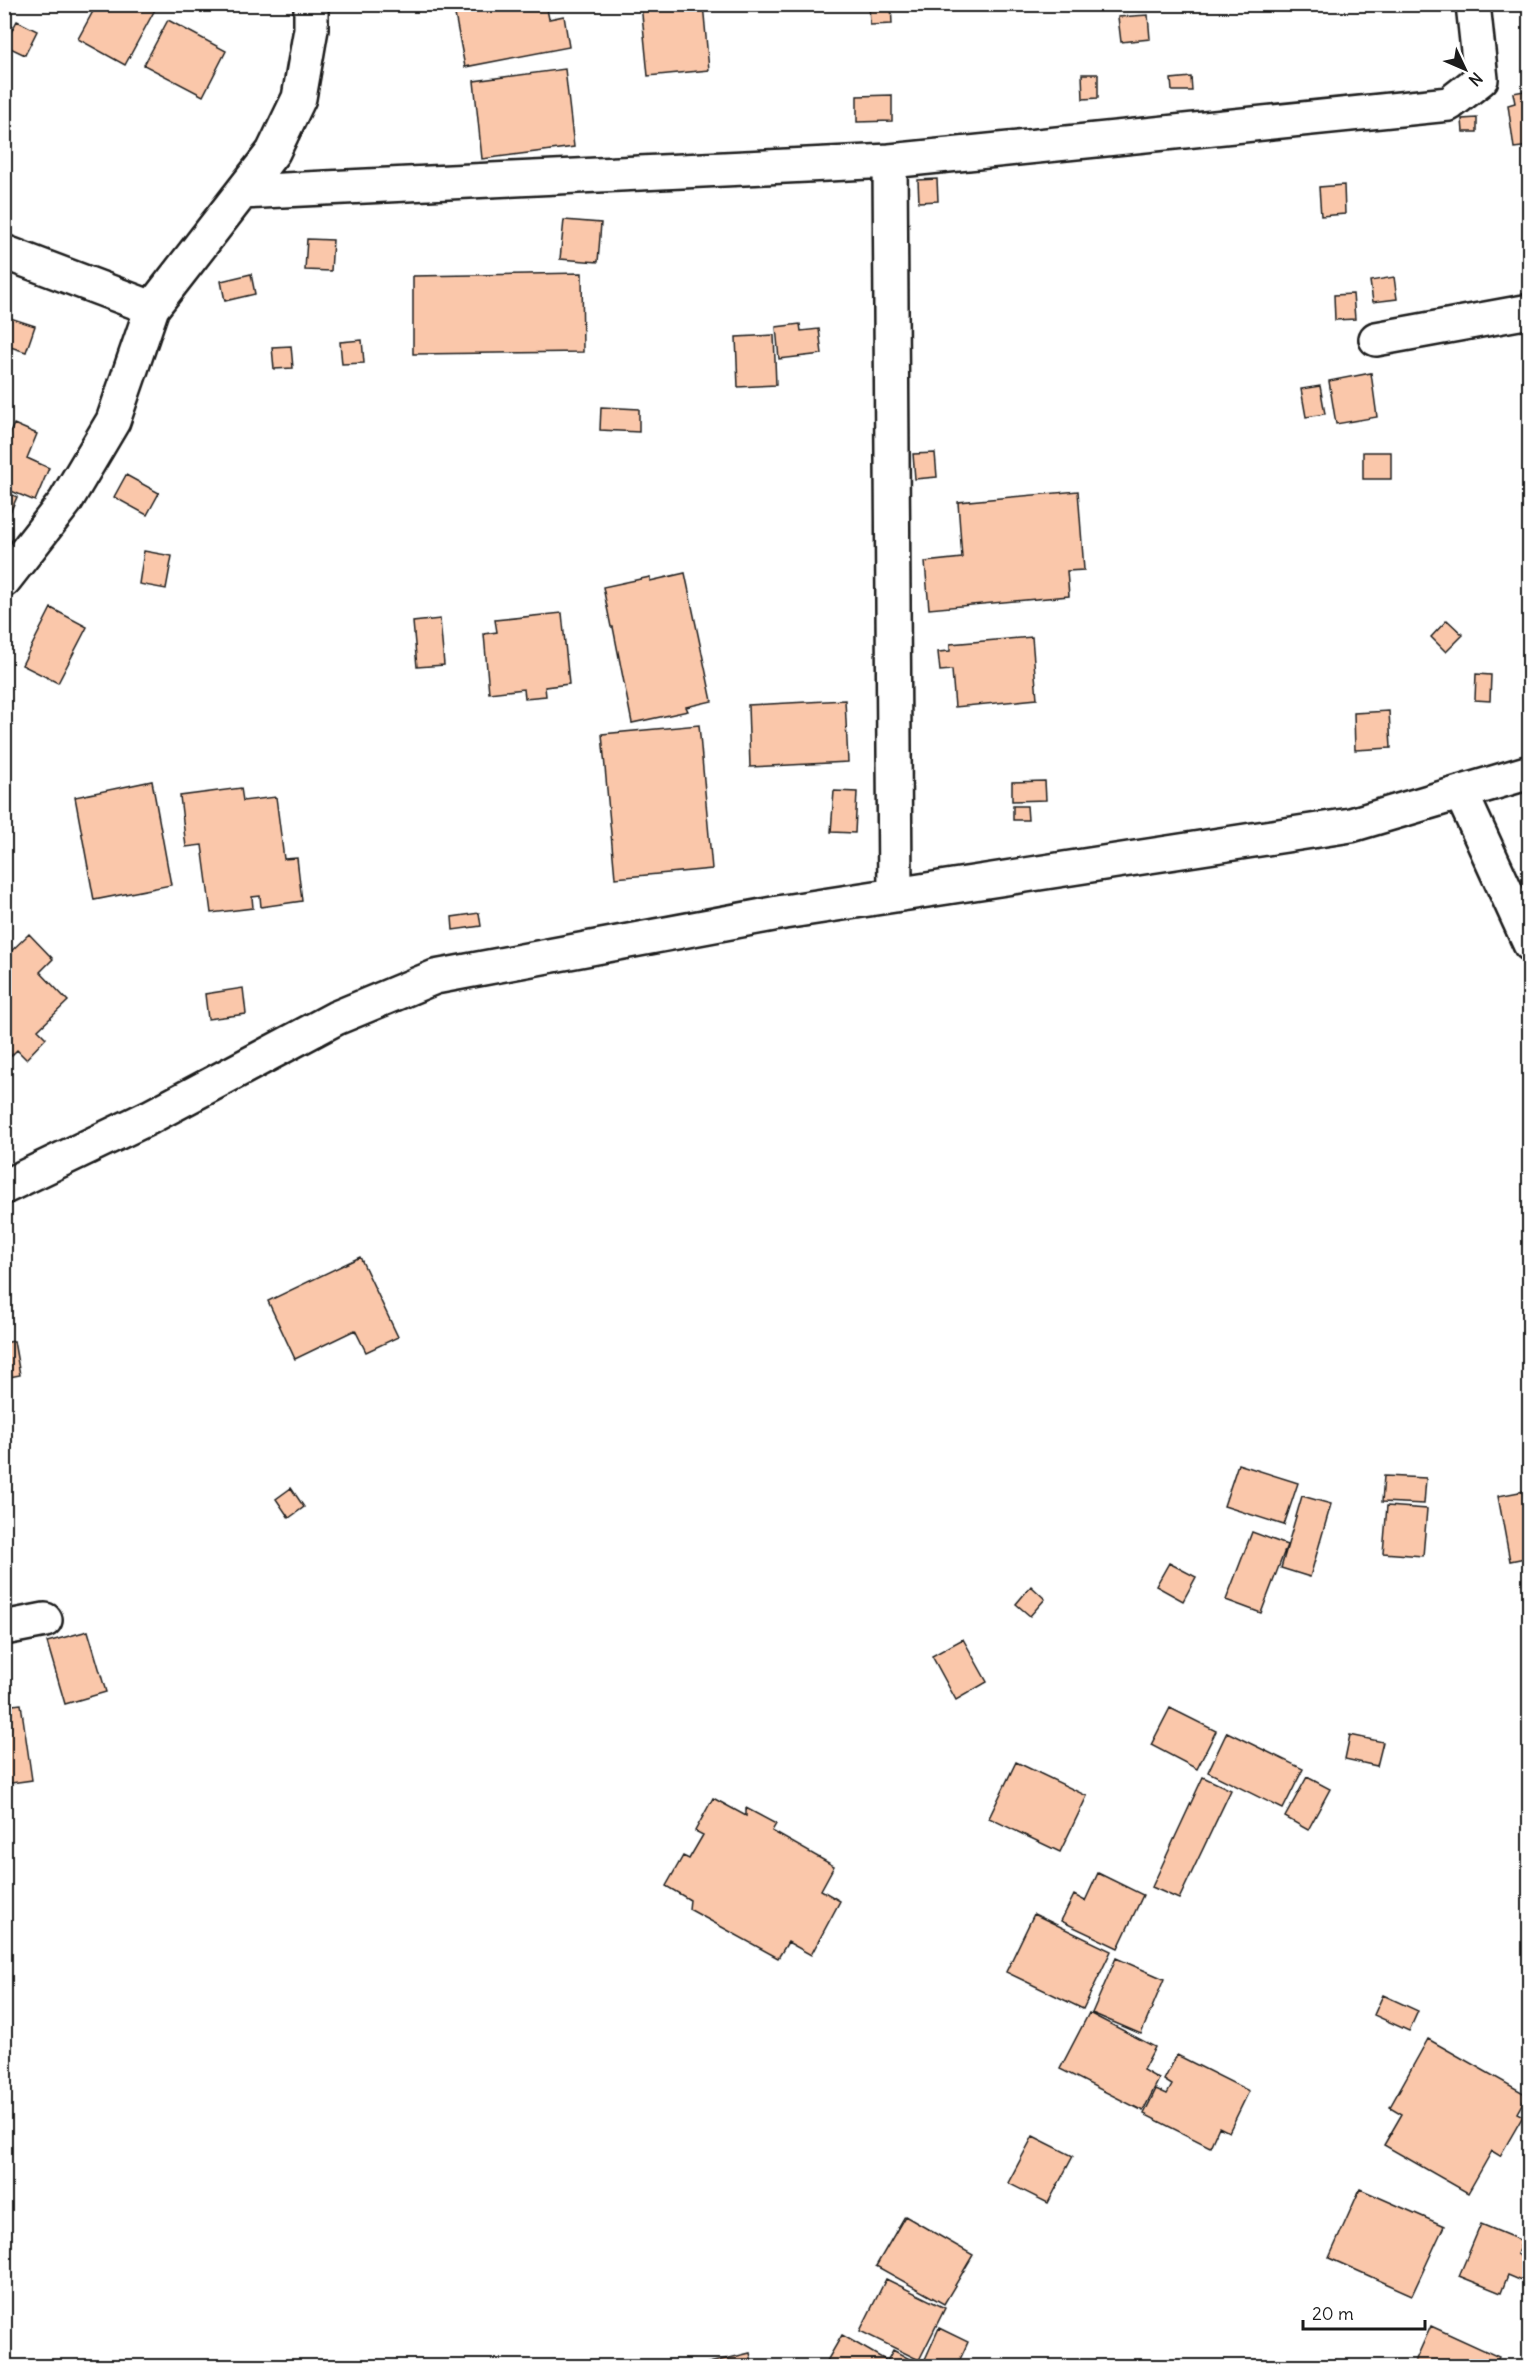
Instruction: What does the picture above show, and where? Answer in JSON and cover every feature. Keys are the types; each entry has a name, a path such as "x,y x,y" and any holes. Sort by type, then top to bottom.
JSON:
{"street":[{"path":"4,580 65,502 113,421 152,308 273,152 299,98 311,29 311,4"},
{"path":"242,192 890,161 1449,104 1481,79 1473,4"},
{"path":"890,161 895,895"},
{"path":"4,252 152,308"},
{"path":"1376,339 1530,311"},
{"path":"4,1187 150,1117 336,1018 435,977 784,912 1351,825 1530,772"},
{"path":"1461,793 1530,944"},
{"path":"4,1628 45,1620"}],"building":[{"path":"97,4 158,4 125,65 78,39"},
{"path":"453,4 546,4 549,19 564,16 569,47 465,67"},
{"path":"641,4 703,4 709,70 648,76"},
{"path":"869,4 891,4 892,24 870,25"},
{"path":"1148,15 1150,39 1121,42 1118,17"},
{"path":"168,20 226,51 203,96 144,65"},
{"path":"17,21 37,31 25,55 4,45"},
{"path":"565,69 574,147 482,159 474,81"},
{"path":"1082,74 1098,74 1098,98 1083,99"},
{"path":"1191,77 1192,91 1172,91 1171,79"},
{"path":"1530,90 1530,146 1514,148 1508,105 1515,103 1513,93"},
{"path":"892,95 892,121 857,122 857,96"},
{"path":"1477,118 1477,132 1463,132 1462,119"},
{"path":"937,179 938,201 919,202 918,180"},
{"path":"1344,185 1345,214 1321,216 1319,187"},
{"path":"564,220 601,223 598,262 560,259"},
{"path":"307,239 333,240 331,271 305,270"},
{"path":"582,273 583,352 413,354 413,276"},
{"path":"251,274 255,294 225,301 221,281"},
{"path":"1394,277 1397,299 1373,302 1370,281"},
{"path":"1353,294 1355,319 1335,320 1334,295"},
{"path":"4,316 35,326 26,352 4,345"},
{"path":"800,324 801,331 819,329 822,354 779,359 776,327"},
{"path":"774,335 776,385 738,387 736,337"},
{"path":"362,340 364,363 342,364 340,342"},
{"path":"291,346 293,368 274,369 272,347"},
{"path":"1371,373 1377,417 1336,424 1329,381"},
{"path":"1320,386 1325,414 1306,417 1301,389"},
{"path":"601,407 639,409 639,432 600,430"},
{"path":"14,424 37,434 27,458 49,468 35,501 4,488 4,446"},
{"path":"1363,452 1391,452 1391,479 1363,479"},
{"path":"935,453 937,477 915,479 913,454"},
{"path":"126,475 159,493 147,515 114,497"},
{"path":"4,491 17,497 8,517 4,515"},
{"path":"1078,491 1084,570 1067,571 1069,596 929,609 925,562 962,558 958,502"},
{"path":"144,551 172,556 166,589 139,584"},
{"path":"685,573 712,701 686,707 688,711 632,723 603,587 650,577 650,581"},
{"path":"51,608 87,627 58,683 22,665"},
{"path":"562,613 569,684 545,687 546,696 525,698 524,689 489,693 484,634 497,632 495,620"},
{"path":"440,619 444,665 417,667 413,622"},
{"path":"1447,620 1463,635 1446,652 1431,637"},
{"path":"1032,637 1037,699 955,707 952,670 940,671 938,652 950,651 950,644"},
{"path":"1476,674 1491,675 1490,701 1475,700"},
{"path":"845,700 848,762 750,767 748,705"},
{"path":"1389,711 1391,748 1355,750 1354,713"},
{"path":"699,725 712,869 615,878 602,734"},
{"path":"152,781 171,885 94,900 75,797"},
{"path":"1045,781 1046,800 1012,801 1012,782"},
{"path":"241,788 243,801 276,797 284,859 297,858 302,901 261,907 260,896 252,897 253,908 211,913 202,845 186,847 180,796"},
{"path":"834,791 857,792 855,833 831,832"},
{"path":"1013,806 1027,806 1028,820 1013,820"},
{"path":"479,913 481,926 453,930 452,917"},
{"path":"29,934 53,959 40,972 68,1001 38,1030 46,1038 26,1059 17,1050 4,1063 4,958"},
{"path":"243,988 246,1014 208,1019 205,994"},
{"path":"360,1257 398,1337 366,1352 355,1330 295,1359 268,1301"},
{"path":"14,1341 20,1375 4,1378 4,1343"},
{"path":"1238,1464 1298,1483 1284,1525 1224,1506"},
{"path":"1384,1476 1426,1478 1424,1504 1382,1502"},
{"path":"291,1488 304,1507 289,1518 276,1499"},
{"path":"1530,1490 1530,1557 1510,1561 1498,1496"},
{"path":"1302,1496 1331,1504 1310,1577 1281,1568"},
{"path":"1387,1506 1427,1509 1423,1556 1383,1553"},
{"path":"1252,1532 1287,1545 1261,1613 1226,1600"},
{"path":"1169,1563 1196,1577 1183,1601 1156,1586"},
{"path":"1031,1586 1045,1599 1030,1616 1016,1604"},
{"path":"88,1631 106,1692 65,1704 47,1642"},
{"path":"963,1639 987,1682 956,1700 932,1656"},
{"path":"21,1704 32,1780 4,1784 4,1706"},
{"path":"1170,1708 1216,1731 1197,1769 1151,1745"},
{"path":"1227,1732 1303,1769 1283,1809 1208,1772"},
{"path":"1350,1735 1383,1742 1377,1766 1345,1759"},
{"path":"1016,1762 1087,1796 1060,1852 989,1818"},
{"path":"1203,1777 1231,1790 1179,1899 1152,1887"},
{"path":"1307,1777 1330,1789 1308,1830 1285,1817"},
{"path":"713,1798 746,1816 746,1808 776,1824 772,1831 834,1866 821,1890 840,1901 811,1955 788,1942 778,1958 689,1909 690,1900 666,1886 683,1856 689,1859 703,1835 695,1831"},
{"path":"1098,1873 1143,1895 1118,1948 1061,1921 1074,1895 1085,1901"},
{"path":"1034,1914 1111,1951 1083,2009 1006,1972"},
{"path":"1116,1958 1164,1979 1141,2034 1092,2013"},
{"path":"1383,1995 1418,2011 1409,2031 1374,2015"},
{"path":"1089,2013 1155,2047 1143,2070 1159,2079 1143,2111 1060,2069"},
{"path":"1428,2039 1527,2095 1517,2113 1523,2116 1500,2156 1492,2151 1468,2193 1384,2145 1402,2114 1390,2107"},
{"path":"1177,2055 1249,2091 1229,2132 1219,2127 1210,2147 1144,2114 1156,2089 1167,2094 1172,2085 1164,2080"},
{"path":"1033,2136 1073,2156 1048,2203 1008,2183"},
{"path":"1360,2189 1444,2226 1412,2295 1329,2258"},
{"path":"905,2216 973,2255 944,2304 876,2266"},
{"path":"1481,2224 1522,2241 1517,2254 1530,2260 1522,2281 1508,2275 1501,2293 1459,2276"},
{"path":"886,2279 945,2308 919,2360 860,2331"},
{"path":"1431,2326 1499,2357 1494,2366 1413,2366"},
{"path":"939,2328 968,2342 957,2366 922,2366"},
{"path":"842,2335 887,2361 893,2350 915,2362 912,2366 824,2366"},
{"path":"750,2353 753,2366 697,2366"}]}
